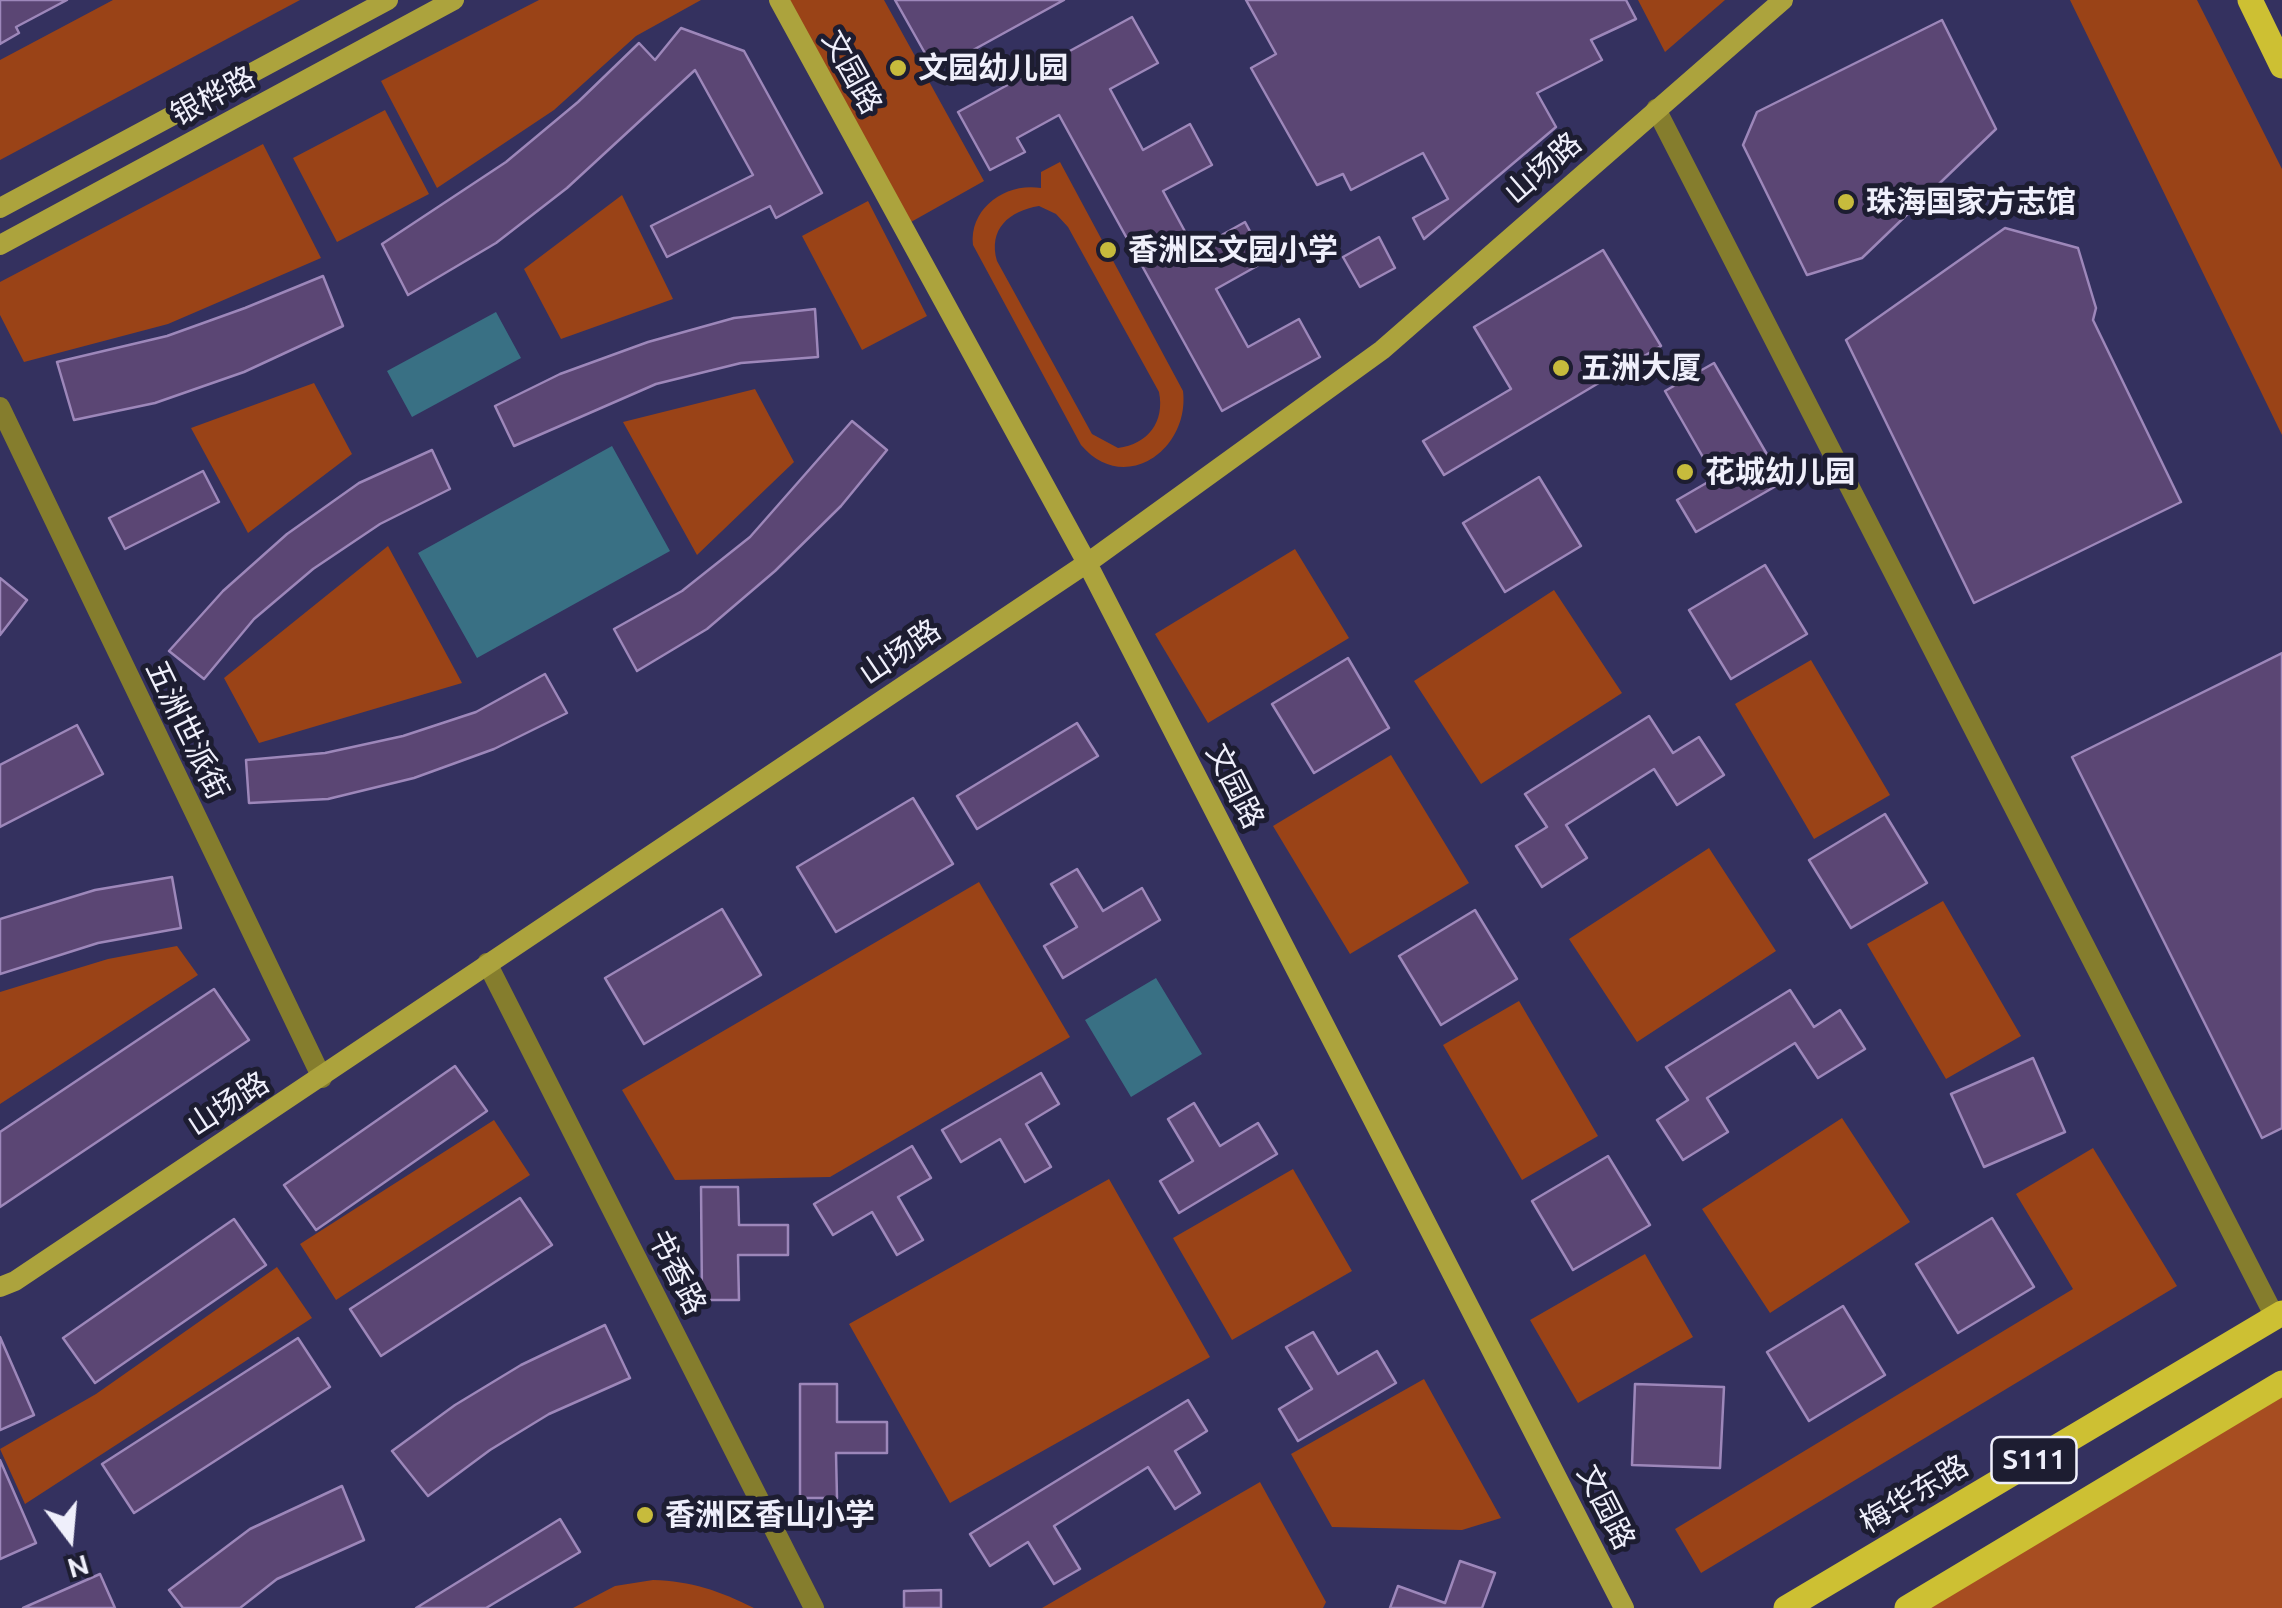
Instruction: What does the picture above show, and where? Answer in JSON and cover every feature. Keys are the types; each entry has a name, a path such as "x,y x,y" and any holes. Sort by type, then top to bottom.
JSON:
{"main road":[{"path":"2250,0 2282,66"},
{"name":"梅华东路","path":"1786,1608 2279,1314"},
{"name":"S111","path":"1908,1608 2282,1383"}],"street":[{"name":"银桦路","path":"0,208 388,0"},
{"name":"银桦路","path":"0,246 454,0"},
{"name":"文园路","path":"778,0 1087,563 1624,1608"},
{"name":"山场路","path":"0,1287 15,1282 322,1078 487,963 1087,563 1382,350 1783,0"},
{"path":"1656,109 2279,1314"},
{"name":"五洲世派街","path":"0,407 322,1078"},
{"name":"书香路","path":"487,963 814,1608"}],"shaded area":[{"path":"113,0 300,0 0,160 0,60"},
{"path":"539,0 701,0 636,36 554,110 437,188 381,81"},
{"path":"789,0 884,0 984,181 911,222"},
{"path":"1638,0 1725,0 1665,52"},
{"path":"2070,0 2197,0 2282,169 2282,435"},
{"path":"385,110 429,194 337,242 293,158"},
{"path":"263,144 321,258 168,324 24,362 0,315 0,282"},
{"path":"1060,162 1183,391 1176,432 1151,459 1134,466 1098,460 1081,445 973,245 977,220 992,200 1015,189 1041,188 1041,172","holes":["1039,206 1056,214 1068,227 1159,392 1157,422 1146,436 1129,446 1118,448 1092,434 997,261 998,231 1010,217"]},
{"path":"622,195 673,299 561,339 524,269"},
{"path":"868,201 927,316 862,350 802,236"},
{"path":"314,383 352,454 248,533 191,428"},
{"path":"755,389 794,462 697,555 623,422"},
{"path":"388,546 462,683 259,743 224,678"},
{"path":"1295,549 1349,638 1208,723 1155,634"},
{"path":"1554,590 1622,693 1481,784 1414,681"},
{"path":"1811,660 1890,795 1814,839 1735,704"},
{"path":"1391,755 1469,883 1350,954 1273,826"},
{"path":"1709,848 1776,951 1637,1042 1569,939"},
{"path":"979,882 1070,1037 830,1177 675,1180 622,1090"},
{"path":"1943,901 2021,1036 1946,1079 1867,944"},
{"path":"177,946 198,975 0,1104 0,992 108,959"},
{"path":"1519,1001 1598,1136 1522,1180 1443,1045"},
{"path":"1842,1118 1910,1222 1770,1313 1702,1209"},
{"path":"494,1120 530,1175 336,1300 300,1244"},
{"path":"2093,1148 2177,1286 1701,1573 1675,1529 2073,1289 2016,1194"},
{"path":"1293,1169 1352,1271 1232,1340 1173,1238"},
{"path":"1109,1179 1210,1357 950,1503 849,1324"},
{"path":"1645,1254 1693,1337 1578,1403 1530,1320"},
{"path":"277,1267 312,1318 25,1504 0,1449 96,1394"},
{"path":"1424,1379 1501,1518 1462,1530 1332,1527 1291,1454"},
{"path":"2282,1383 2282,1608 1908,1608"},
{"path":"1260,1482 1326,1602 1323,1608 1042,1608"},
{"path":"653,1580 705,1588 754,1608 573,1608 615,1586"}],"water":[{"path":"496,312 521,358 412,417 387,371"},
{"path":"612,446 670,551 477,658 418,553"},
{"path":"1156,978 1202,1054 1131,1097 1085,1020"}],"building":[{"path":"0,0 67,0 16,27 19,33 0,44"},
{"path":"895,0 1064,0 935,71"},
{"path":"1246,0 1626,0 1636,19 1591,40 1602,60 1537,93 1556,127 1424,239 1413,218 1448,199 1423,153 1351,190 1343,174 1317,185 1251,68 1276,54"},
{"path":"1132,17 1158,63 1110,89 1143,150 1190,124 1212,165 1163,191 1195,250 1245,222 1266,261 1216,289 1248,347 1299,319 1320,357 1222,411 1059,115 1017,138 1025,152 990,170 958,112"},
{"name":"珠海国家方志馆","path":"1942,20 1996,129 1862,258 1807,275 1743,145 1757,112"},
{"path":"681,28 744,51 822,193 776,218 770,206 667,257 651,226 753,175 695,70 567,188 496,243 408,295 382,244 506,162 578,102 639,43 655,60"},
{"path":"2005,228 2078,248 2096,308 2093,320 2181,502 1974,603 1846,340"},
{"path":"1379,237 1395,268 1360,287 1343,257"},
{"name":"五洲大厦","path":"1603,250 1661,346 1444,475 1423,441 1511,389 1474,327"},
{"path":"323,276 343,326 244,372 155,403 74,420 57,362 167,336"},
{"path":"815,309 818,357 741,363 656,384 514,446 495,406 560,374 648,342 734,318"},
{"path":"1714,363 1783,482 1696,532 1677,500 1715,478 1665,391"},
{"path":"852,421 887,450 841,506 775,571 707,629 637,671 614,629 682,591 750,537"},
{"path":"432,450 450,489 380,524 313,569 254,619 204,679 169,651 223,591 287,534 359,483"},
{"path":"203,471 219,502 125,549 109,518"},
{"path":"1539,477 1581,546 1505,592 1463,523"},
{"path":"1765,565 1807,634 1731,679 1689,610"},
{"path":"0,578 27,600 0,635"},
{"path":"2282,653 2282,1128 2262,1138 2072,757"},
{"path":"1348,658 1389,728 1314,773 1272,704"},
{"path":"545,674 567,713 494,749 414,778 328,799 249,803 246,760 325,753 403,736 476,712"},
{"path":"1649,716 1673,753 1699,737 1724,775 1677,805 1654,769 1566,825 1587,858 1542,887 1516,846 1547,827 1525,794"},
{"path":"1077,723 1098,756 977,829 957,796"},
{"path":"77,725 103,774 0,827 0,765"},
{"path":"913,798 953,864 836,932 797,867"},
{"path":"1885,814 1927,883 1851,928 1809,860"},
{"path":"1077,869 1103,911 1142,888 1160,920 1063,978 1044,946 1077,927 1051,884"},
{"path":"172,877 181,928 98,943 0,974 0,919 95,890"},
{"path":"722,909 761,975 644,1044 605,978"},
{"path":"1475,910 1517,979 1441,1025 1399,956"},
{"path":"214,989 249,1040 0,1207 0,1132"},
{"path":"1790,990 1814,1027 1840,1010 1865,1049 1818,1078 1795,1043 1707,1098 1728,1132 1683,1160 1657,1120 1688,1100 1666,1067"},
{"path":"2033,1058 2065,1132 1984,1167 1951,1094"},
{"path":"455,1066 487,1111 316,1230 284,1185"},
{"path":"1041,1073 1059,1104 1026,1124 1051,1167 1025,1182 1000,1139 961,1162 942,1130"},
{"path":"1194,1103 1220,1146 1258,1123 1277,1154 1179,1213 1160,1181 1193,1161 1168,1119"},
{"path":"912,1146 931,1178 898,1197 923,1240 897,1255 872,1212 833,1235 814,1204"},
{"path":"1608,1156 1650,1225 1573,1270 1532,1201"},
{"path":"701,1187 738,1187 739,1225 788,1225 788,1255 738,1255 739,1300 702,1300"},
{"path":"520,1198 552,1245 381,1356 350,1309"},
{"path":"1992,1218 2034,1287 1958,1333 1916,1264"},
{"path":"234,1219 266,1265 95,1383 63,1338"},
{"path":"1843,1306 1885,1375 1809,1421 1767,1352"},
{"path":"605,1325 630,1378 549,1414 490,1450 428,1496 392,1451 455,1405 521,1365"},
{"path":"1313,1332 1338,1374 1377,1351 1396,1383 1298,1441 1279,1409 1312,1389 1286,1347"},
{"path":"0,1337 34,1415 0,1430"},
{"path":"298,1338 330,1387 134,1513 102,1464"},
{"path":"800,1384 837,1384 837,1422 887,1422 887,1453 836,1453 837,1498 800,1498"},
{"path":"1635,1384 1724,1387 1720,1468 1632,1465"},
{"path":"1188,1400 1207,1431 1175,1451 1200,1493 1175,1509 1148,1467 1054,1526 1080,1569 1054,1584 1028,1542 990,1566 970,1534"},
{"path":"0,1460 36,1543 0,1559"},
{"path":"342,1486 364,1540 277,1579 240,1608 183,1608 169,1590 250,1529"},
{"path":"560,1519 580,1552 486,1608 416,1608"},
{"path":"1460,1561 1495,1573 1482,1608 1390,1608 1398,1586 1445,1603"},
{"path":"100,1574 115,1608 23,1608"},
{"path":"941,1590 941,1608 904,1608 904,1591"}],"place":[{"name":"文园幼儿园","path":"898,68"},
{"name":"珠海国家方志馆","path":"1846,202"},
{"name":"香洲区文园小学","path":"1108,250"},
{"name":"五洲大厦","path":"1561,368"},
{"name":"花城幼儿园","path":"1685,472"},
{"name":"香洲区香山小学","path":"645,1515"}]}
